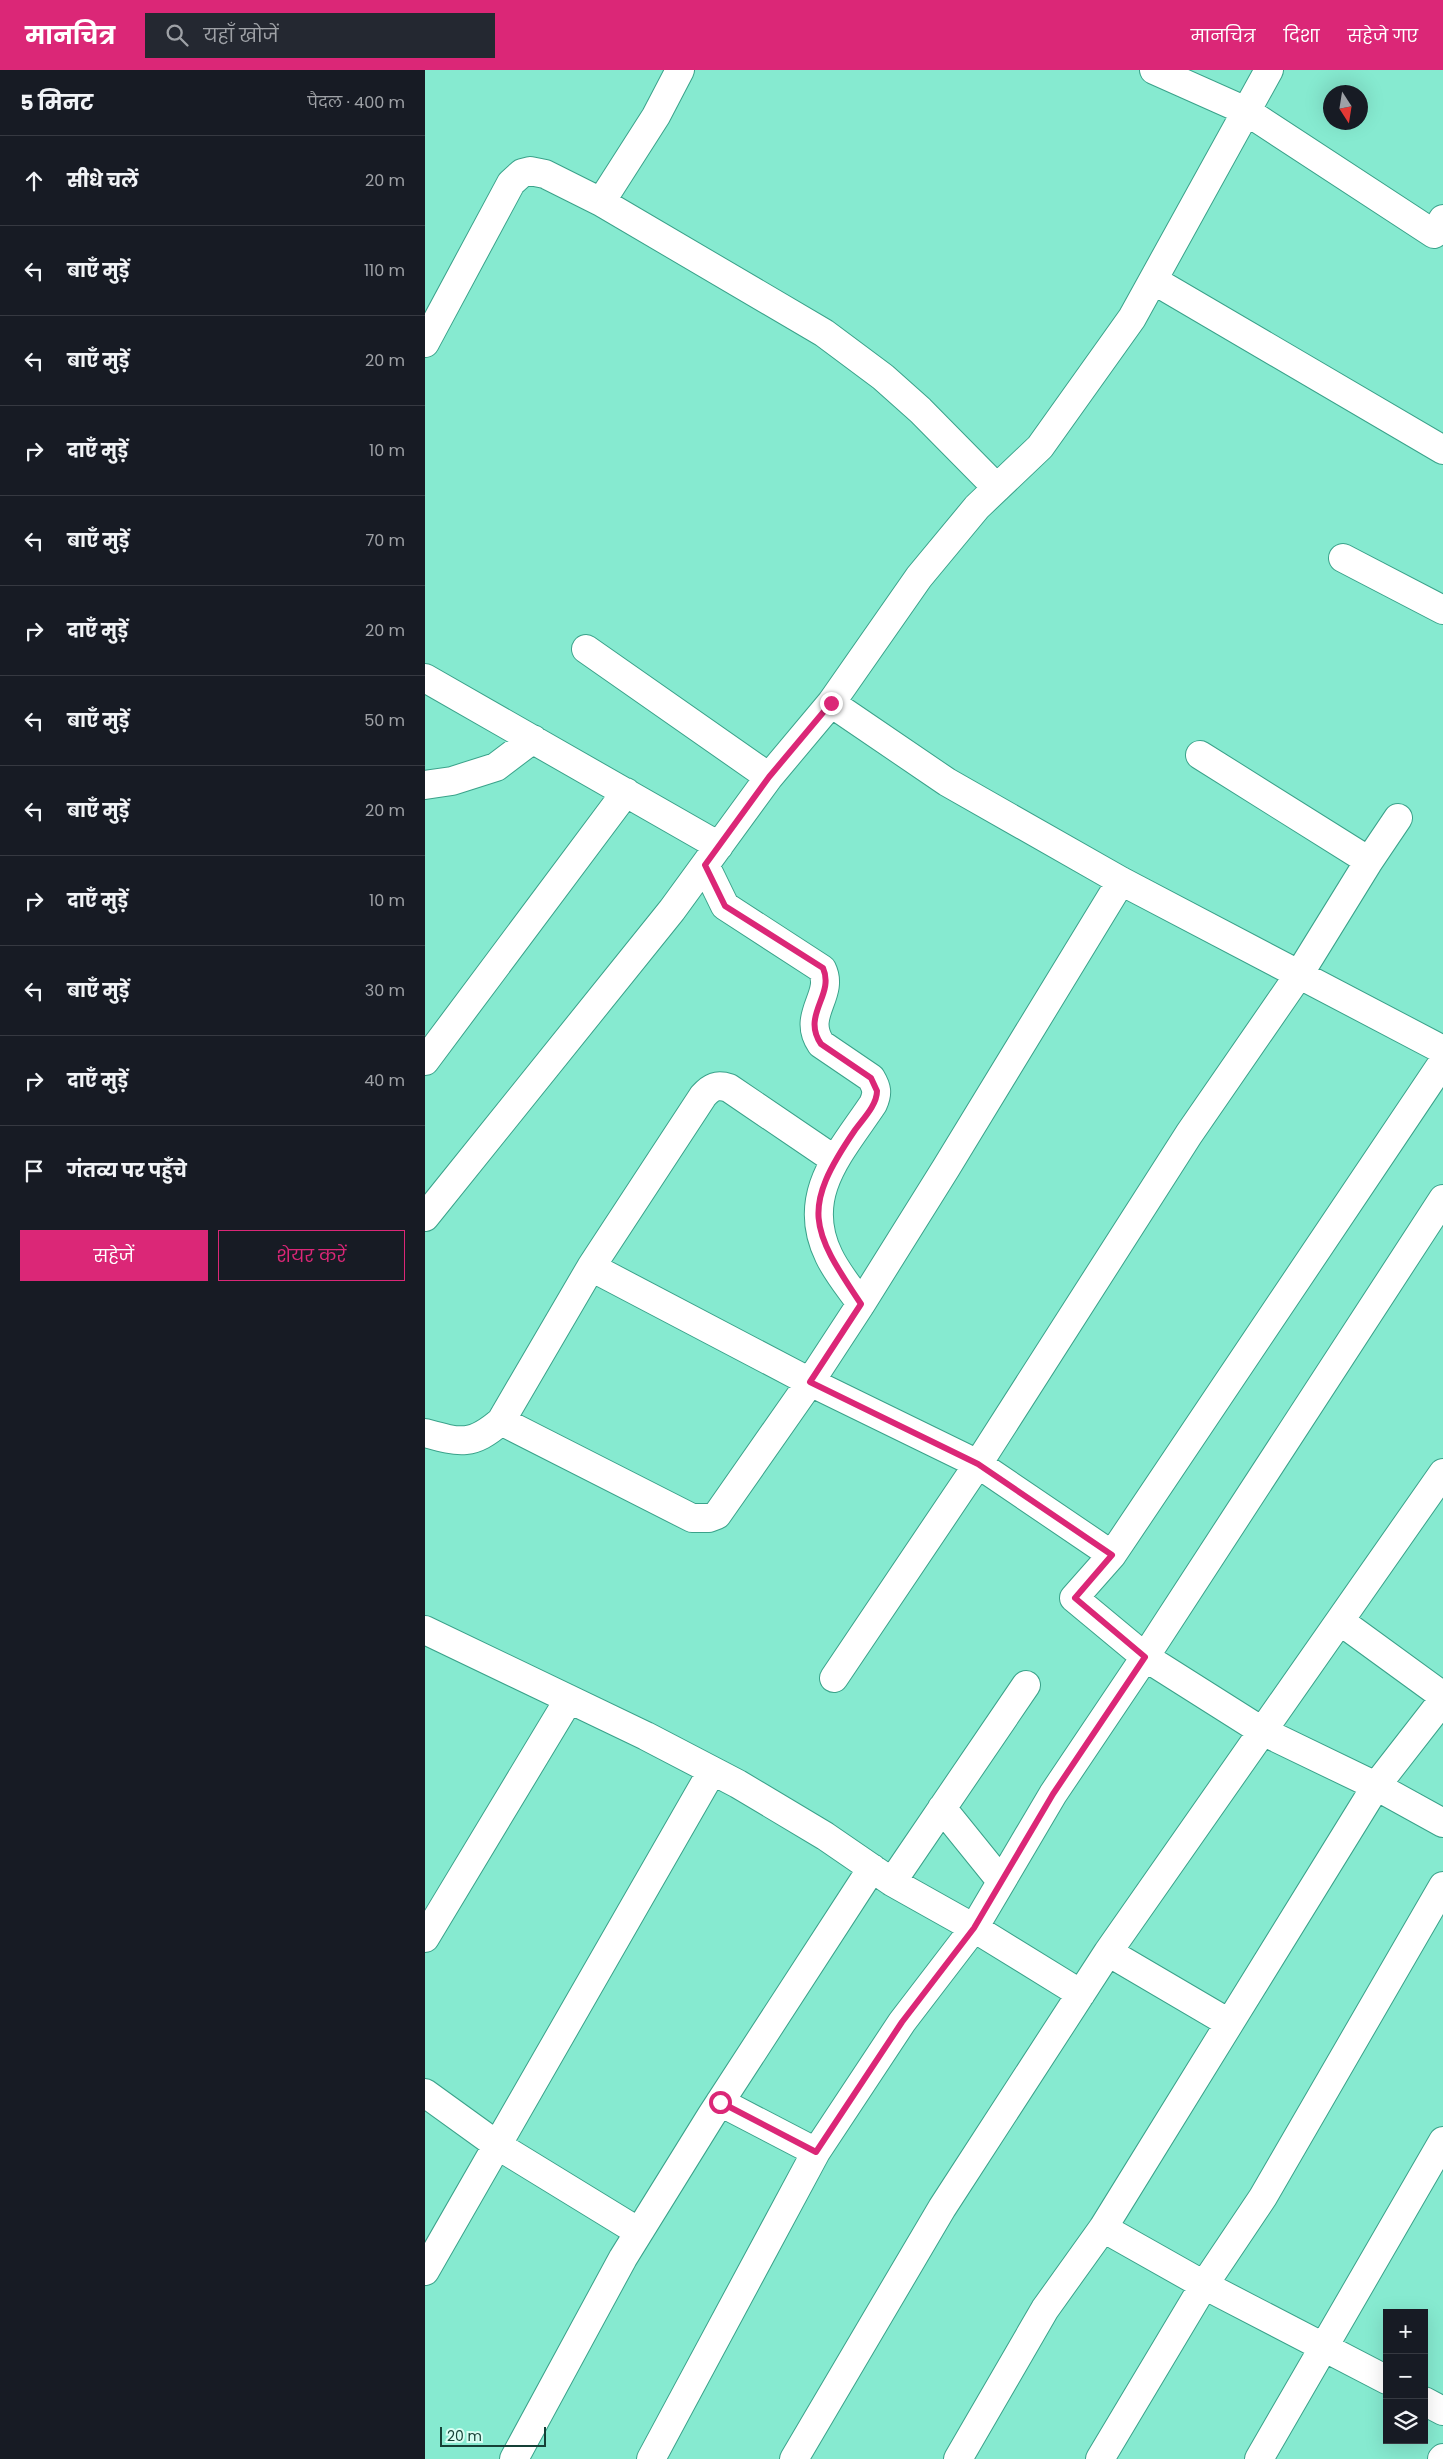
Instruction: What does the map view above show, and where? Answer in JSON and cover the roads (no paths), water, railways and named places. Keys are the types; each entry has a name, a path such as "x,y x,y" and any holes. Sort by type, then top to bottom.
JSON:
{"street":[{"path":"601,202 656,116 680,70"},
{"path":"1153,70 1246,111 1434,234 1443,219"},
{"path":"425,1217 666,917 769,777 831,703 919,577 977,507 1040,447 1132,318 1269,70"},
{"path":"425,343 511,183 522,173 536,171 601,202 824,333 883,378 920,410 997,488"},
{"path":"1153,280 1443,450"},
{"path":"1343,558 1443,610"},
{"path":"586,649 769,777"},
{"path":"425,678 626,792 712,855 725,906 823,968 826,981 814,1020 813,1030 816,1037 821,1044 871,1078 876,1085 877,1096 873,1104 835,1160 821,1190 819,1227 830,1258 861,1304"},
{"path":"831,703 947,782 1121,881 1298,976 1443,1050"},
{"path":"425,785 452,781 496,767 533,739"},
{"path":"1200,755 1369,861"},
{"path":"425,1061 626,792"},
{"path":"834,1678 978,1464 1189,1134 1298,976 1369,861 1398,818"},
{"path":"501,1421 692,1518 709,1518 717,1515 810,1382 861,1304 1121,881"},
{"path":"1443,1062 1112,1555 1075,1598 1145,1657 1262,1731 1377,1786 1443,1823"},
{"path":"425,1433 462,1442 484,1436 501,1421 591,1267 703,1096 714,1086 721,1085 729,1088 835,1160"},
{"path":"651,2459 816,2152 902,2022 974,1928 1053,1794 1145,1657 1443,1199"},
{"path":"591,1267 810,1382 978,1464 1112,1555"},
{"path":"794,2459 942,2208 1081,1994 1443,1473"},
{"path":"958,2459 1045,2309 1103,2228 1377,1786 1443,1698 1340,1621"},
{"path":"425,1630 569,1699 712,1771 825,1836 882,1875 974,1928 1081,1994"},
{"path":"514,2459 623,2258 720,2102 882,1875 943,1808 1026,1685"},
{"path":"425,1938 569,1699"},
{"path":"425,2271 712,1771"},
{"path":"943,1808 1001,1881"},
{"path":"1100,2459 1204,2285 1263,2197 1443,1886"},
{"path":"1109,1952 1229,2024"},
{"path":"425,2093 497,2145 639,2232"},
{"path":"720,2102 816,2152"},
{"path":"1259,2459 1443,2141"},
{"path":"1103,2228 1204,2285 1383,2378"},
{"path":"1428,2403 1443,2411"}]}
